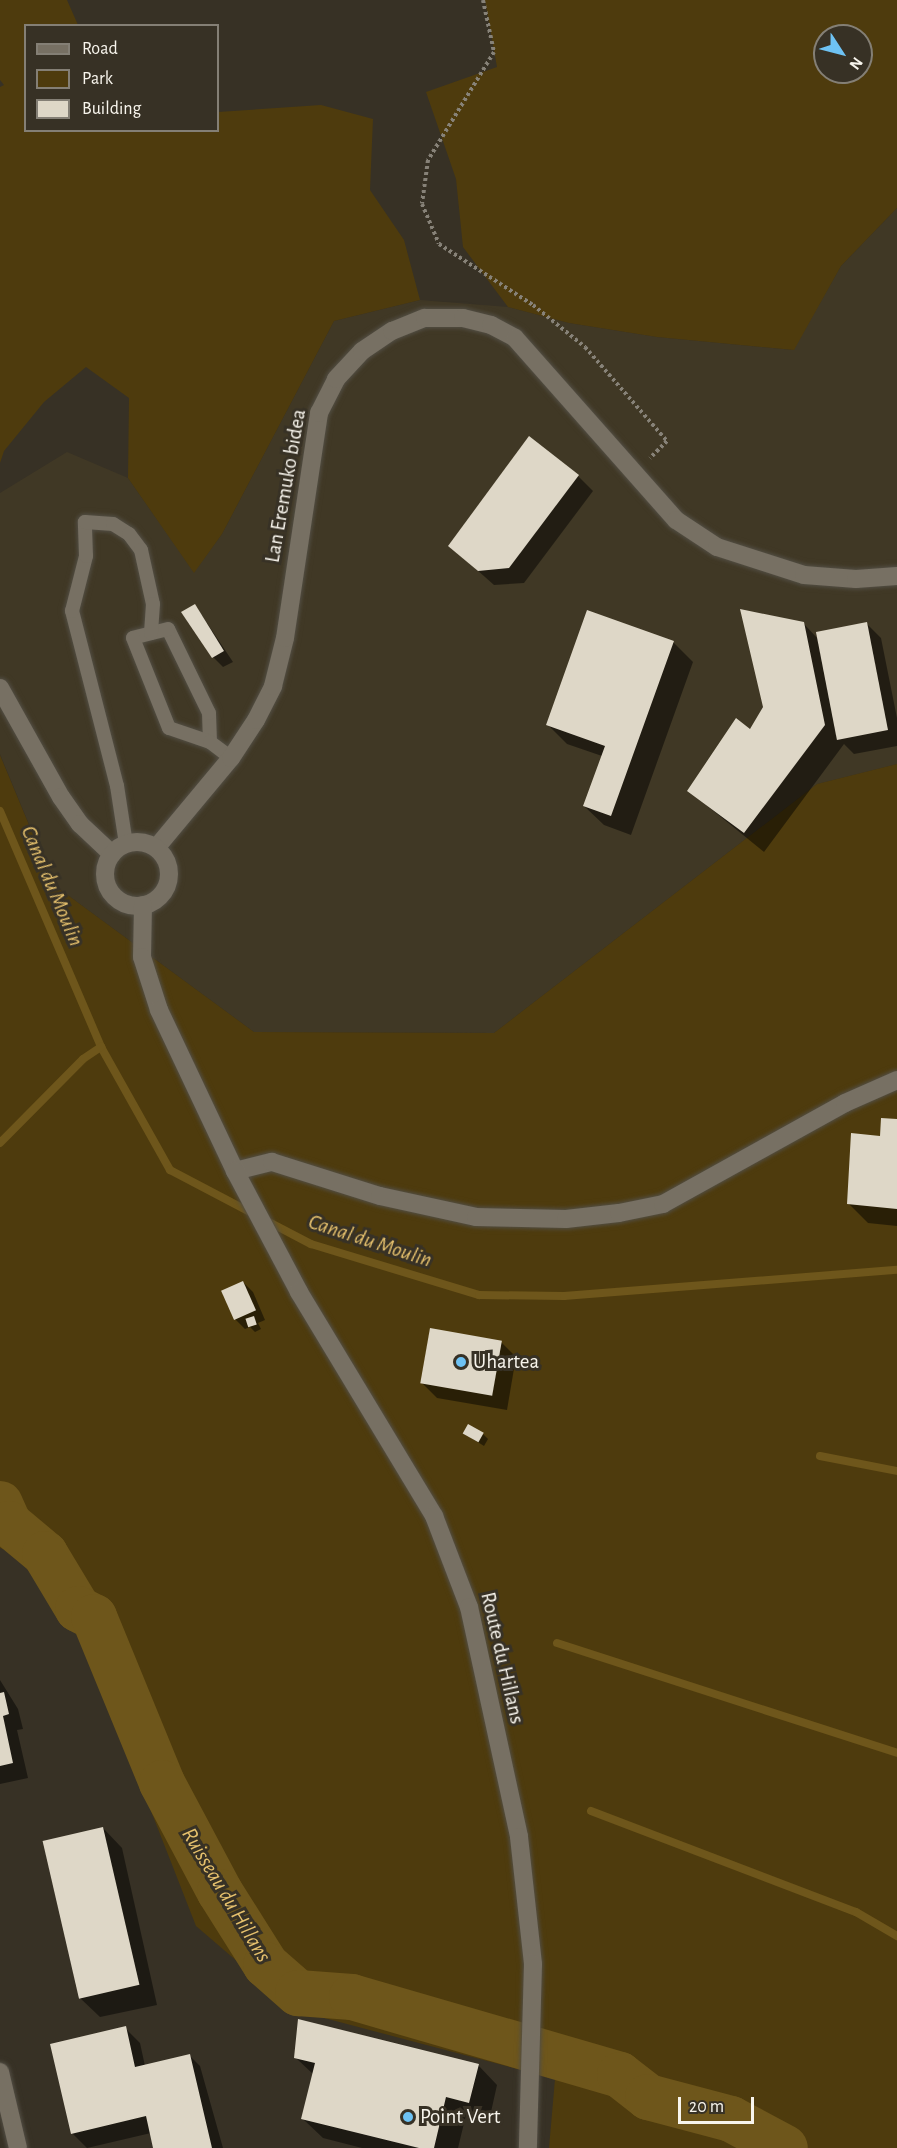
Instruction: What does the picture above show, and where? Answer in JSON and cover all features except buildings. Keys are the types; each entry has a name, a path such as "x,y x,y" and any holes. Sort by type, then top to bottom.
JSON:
{"street":[{"name":"Lan Eremuko bidea","path":"156,848 231,758 256,720 273,686 283,647 319,413 336,379 362,351 392,331 425,318 463,318 491,325 515,339 542,364 633,473 676,520 717,548 804,575 856,579 897,576"},
{"path":"0,687 61,797 80,824 119,849"},
{"path":"142,842 156,848 166,862 167,884 153,901 142,905 121,902 106,885 106,863 119,849 142,842"},
{"name":"Route du Hillans","path":"142,905 142,957 159,1010 235,1171 299,1292 434,1516 469,1607 519,1837 533,1964 532,2076 528,2148"},
{"path":"235,1171 272,1162 380,1196 476,1217 566,1219 619,1214 663,1204 845,1102 897,1080"},
{"path":"0,2072 18,2148"}],"lane":[{"path":"119,849 117,786 72,612 86,556 85,522 113,524 129,534 141,550 153,604 151,633"},
{"path":"210,742 209,713 168,629 133,638 169,728 210,742 231,758"}],"path":[{"path":"483,0 494,52 428,160 422,204 439,244 533,305 585,347 667,441 633,473"}],"shaded area":[{"path":"897,208 897,764 817,784 494,1033 254,1032 54,885 0,754 0,493 67,452 128,478 194,572 222,534 334,321 420,300 508,307 569,323 657,337 793,350 841,266"}],"green space":[{"path":"0,0 67,0 78,24 24,24 24,132 219,132 219,112 321,105 373,119 370,190 404,240 420,300 334,321 222,534 194,573 128,478 129,398 86,367 44,402 4,451 0,463 0,87 4,85 0,80"},
{"path":"485,0 897,0 897,208 841,266 794,350 657,337 569,323 508,307 463,247 456,179 426,92 497,67"},
{"path":"0,755 54,885 254,1032 494,1033 817,784 897,764 897,2148 549,2148 555,2079 294,2010 196,1926 106,1696 78,1609 12,1552 0,1548"}],"waterway":[{"name":"Canal du Moulin","path":"0,811 101,1047 170,1170 252,1213"},
{"path":"0,1143 83,1059 101,1047"},
{"name":"Canal du Moulin","path":"265,1220 311,1244 479,1295 564,1296 897,1270"},
{"path":"820,1456 897,1471"},
{"name":"Ruisseau du Hillans","path":"0,1504 9,1524 45,1554 78,1609 94,1617 162,1783 220,1892 266,1965 298,1993 352,1997 620,2075 648,2097 731,2119 785,2148"},
{"path":"557,1643 897,1753"},
{"path":"591,1811 856,1912 897,1936"}],"place":[{"name":"Uhartea","path":"461,1362"},
{"name":"Point Vert","path":"408,2117"}]}
